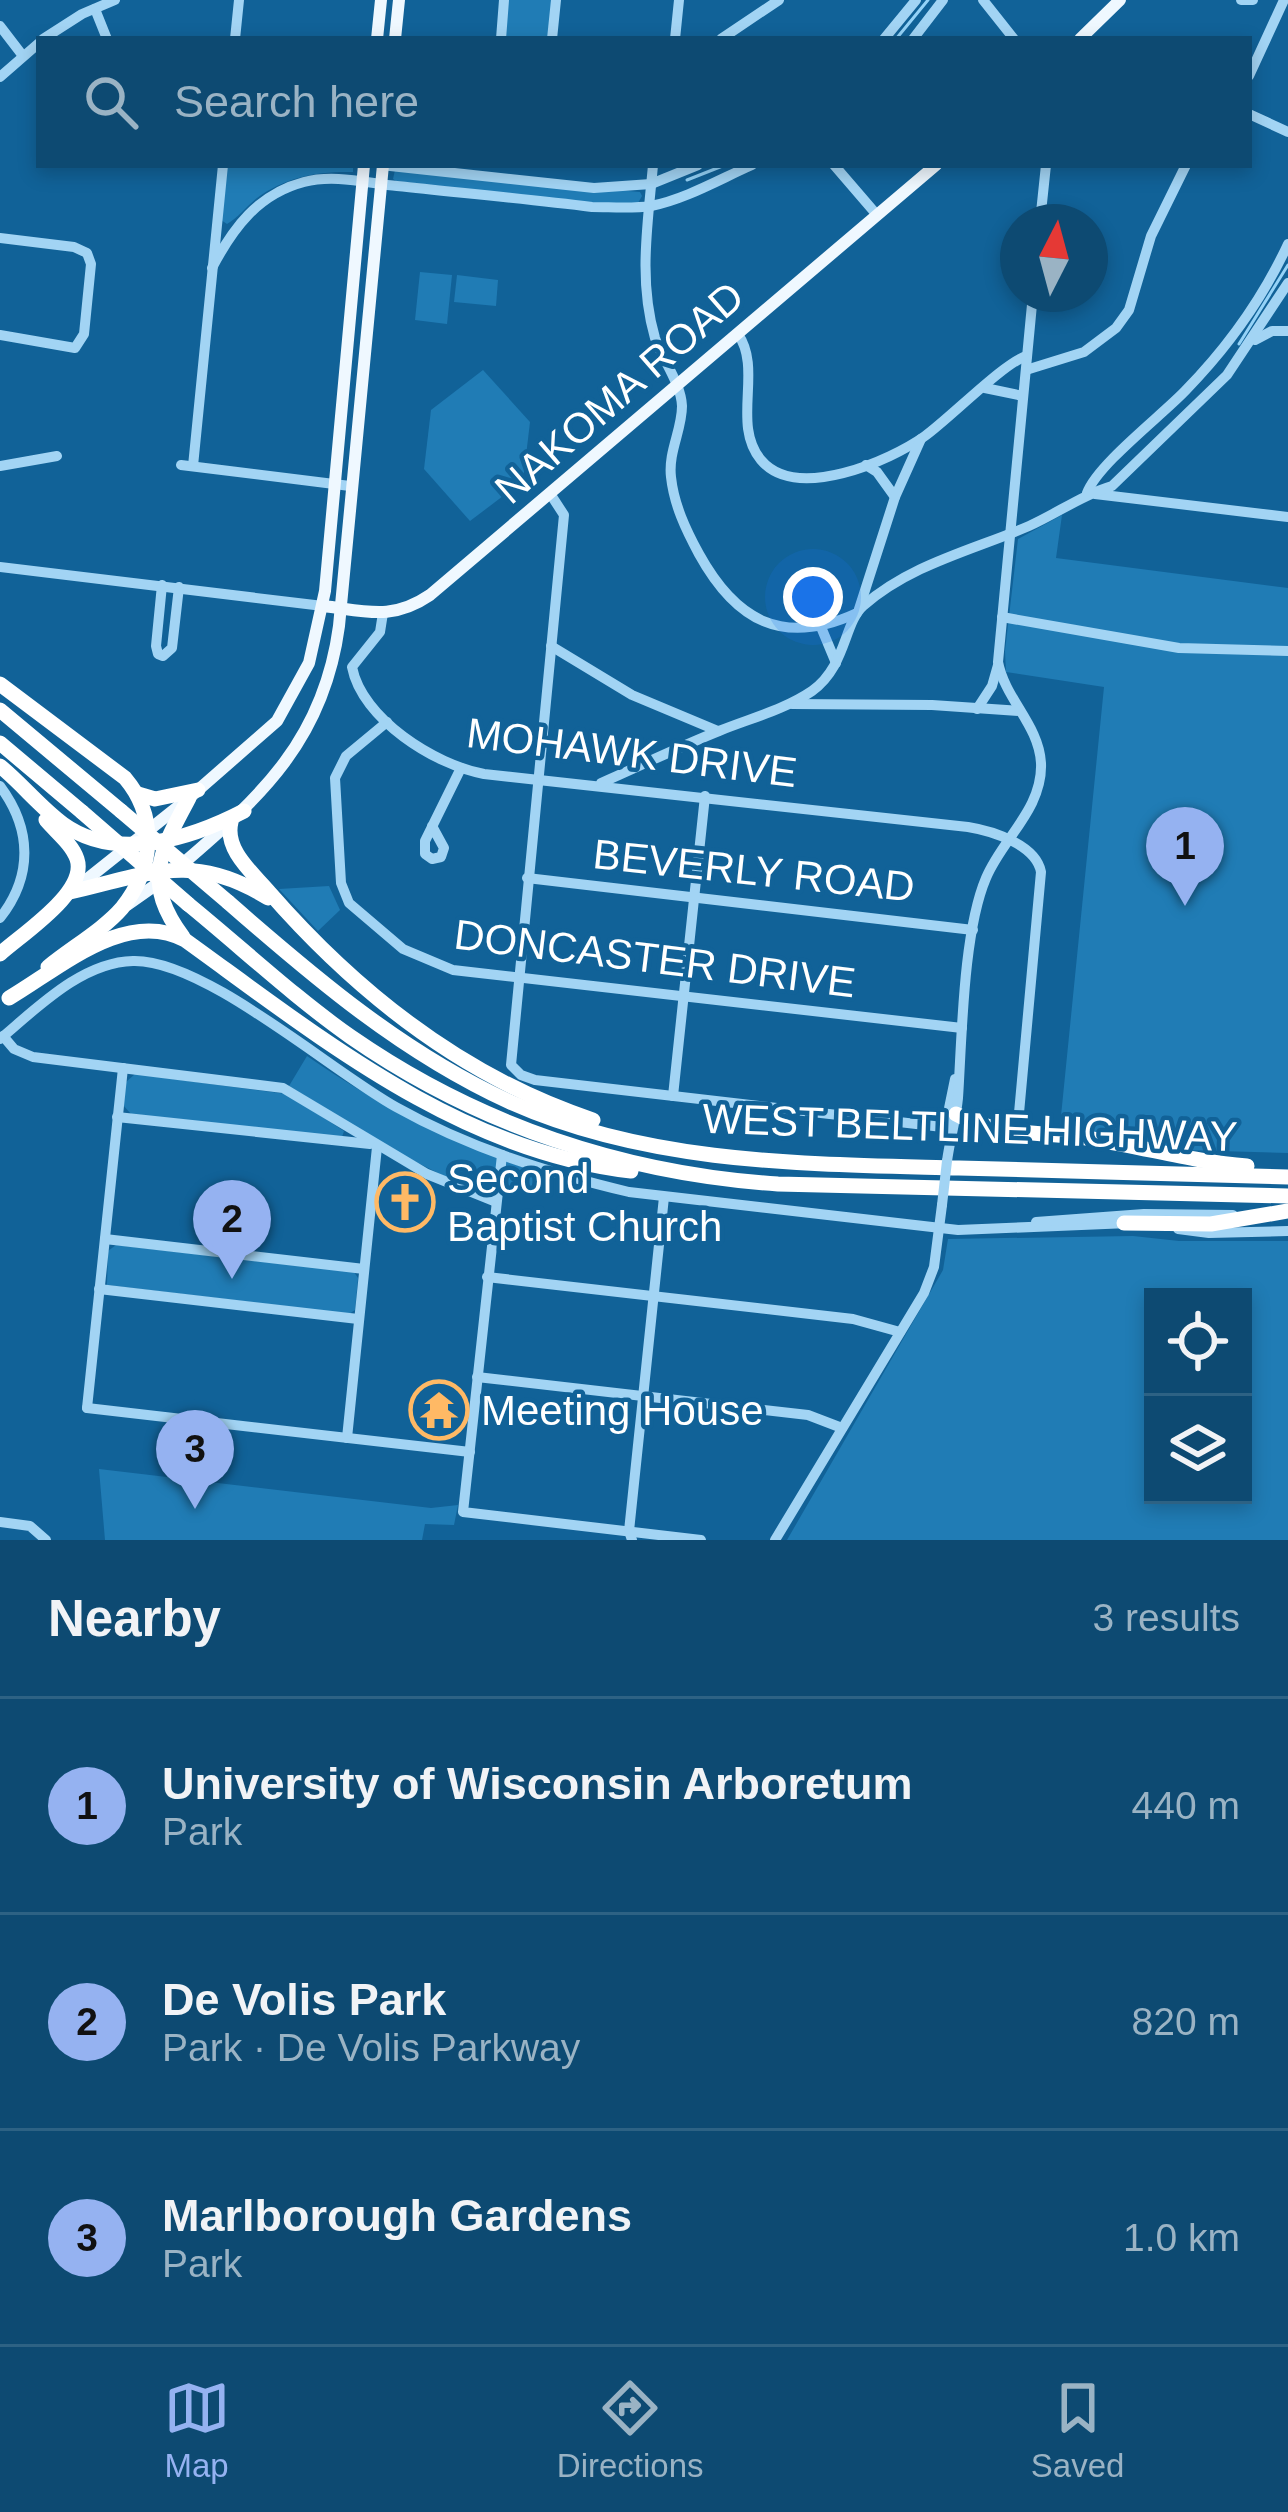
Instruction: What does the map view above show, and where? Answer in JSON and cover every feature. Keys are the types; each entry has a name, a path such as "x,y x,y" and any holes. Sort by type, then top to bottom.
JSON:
{"highway":[{"path":"0,684 111,766 138,794 154,837 151,879 185,940"},
{"name":"WEST BELTLINE HIGHWAY","path":"0,710 379,1028 508,1100 557,1120 638,1142 771,1162 1288,1173"},
{"name":"WEST BELTLINE HIGHWAY","path":"0,743 330,1022 448,1096 560,1143 652,1168 736,1181 1288,1196"},
{"path":"1,767 70,829 95,838 130,844 198,832 238,816"},
{"path":"0,954 70,892 79,870 73,850 1,767"},
{"path":"138,794 155,799 194,794"},
{"path":"154,837 194,794"},
{"path":"238,816 231,844 344,971 413,1029 523,1092 634,1132 771,1162"},
{"path":"70,892 151,879 177,869 221,874 283,907"},
{"path":"5,1002 121,909 151,879"},
{"path":"5,1002 130,930 158,928 185,940 385,1081 454,1117 587,1163 736,1181"},
{"path":"954,1121 1019,1121 1180,1159 1288,1173"},
{"path":"1124,1223 1211,1224 1288,1210"}],"main road":[{"path":"377,36 380,0"},
{"path":"395,36 399,0"},
{"path":"1086,36 1120,0"},
{"path":"194,794 282,715 309,663 322,606 364,168"},
{"path":"177,869 275,777 313,720 332,666 382,168"},
{"name":"NAKOMA ROAD","path":"383,613 401,612 430,595 932,168"},
{"path":"322,606 383,613"},
{"path":"70,892 130,844"}],"street":[{"path":"49,36 115,0"},
{"path":"235,36 239,0"},
{"path":"501,36 504,0"},
{"path":"552,36 556,0"},
{"path":"675,36 679,0"},
{"path":"725,36 779,0"},
{"path":"886,36 916,0"},
{"path":"915,36 943,0"},
{"path":"983,0 1012,36"},
{"path":"1241,0 1252,0"},
{"path":"1252,69 1280,1"},
{"path":"95,8 106,36"},
{"path":"0,26 23,56"},
{"path":"0,76 36,45"},
{"path":"1252,115 1288,132"},
{"path":"223,168 187,465 350,486"},
{"path":"410,168 594,188 651,184 691,168"},
{"path":"653,168 644,263 648,308 682,404 670,457 671,483 684,525 709,571 732,603 772,625 821,627 858,611 892,584 937,561 1010,534 1088,493 1112,486 1226,375 1288,283"},
{"path":"212,268 232,231 270,197 302,182 363,182 592,207 649,206 744,168"},
{"path":"837,168 877,215"},
{"path":"1042,204 1046,168"},
{"path":"738,334 748,350 749,431 758,458 780,473 810,478 866,465 921,439 985,388 1007,364 1084,352 1116,328 1129,310 1151,236 1185,168"},
{"path":"0,238 74,247 87,253 91,264 84,334 75,348 0,335"},
{"path":"1088,493 1092,479 1149,428 1225,347 1257,303 1288,244"},
{"path":"977,709 992,686 998,662 1031,312"},
{"path":"1268,318 1288,330"},
{"path":"1252,341 1288,330"},
{"path":"985,388 1023,395"},
{"path":"598,784 792,704 827,680 858,611 895,497 921,439"},
{"path":"0,466 57,456"},
{"path":"866,465 895,497"},
{"path":"1088,493 1288,517"},
{"path":"551,495 564,515 511,1065 521,1076 535,1080 954,1121"},
{"path":"0,566 322,606"},
{"path":"872,572 892,584"},
{"path":"162,585 156,646 163,656 172,648 179,587"},
{"name":"MOHAWK DRIVE","path":"383,613 380,632 352,667 356,682 387,722 423,752 461,768 976,828 1008,841"},
{"path":"1002,617 1179,648 1288,651"},
{"path":"821,627 836,662"},
{"path":"551,646 606,682 718,731"},
{"path":"775,1540 930,1279 954,1121 973,930 986,878 1032,805 1041,777 1039,750 998,662"},
{"path":"827,680 834,706"},
{"path":"792,704 1020,711"},
{"name":"DONCASTER DRIVE","path":"387,722 346,756 335,778 337,868 350,903 403,949 430,963 518,977 962,1028"},
{"path":"432,826 461,768"},
{"path":"0,786 22,823 26,860 14,898 0,918"},
{"path":"674,1096 705,796"},
{"path":"1008,841 1035,856 1041,872 1019,1121"},
{"name":"BEVERLY ROAD","path":"527,878 973,930"},
{"path":"494,1201 464,1192 375,1145 283,1088 33,1057 1,1037 98,968 134,961 158,964 262,1017 398,1108 502,1155 595,1184 664,1197 939,1228 1124,1223 1209,1233 1288,1228"},
{"path":"123,1068 82,1412 470,1452"},
{"path":"117,1117 375,1145"},
{"path":"347,1438 375,1145"},
{"path":"502,1155 463,1512 630,1536 701,1540"},
{"path":"630,1536 664,1197"},
{"path":"1010,1228 1031,1222 1144,1214 1252,1217 1288,1228"},
{"path":"105,1239 364,1269"},
{"path":"487,1276 853,1319 900,1332"},
{"path":"100,1289 358,1319"},
{"path":"477,1377 808,1415 842,1428"},
{"path":"0,1522 30,1526 44,1538"}],"shaded area":[{"path":"508,0 552,0 548,36 505,36"},
{"path":"227,168 353,168 353,172 291,180 257,198 227,224 221,220"},
{"path":"395,170 640,192 642,196 638,203 588,203 396,181"},
{"path":"420,272 452,275 447,324 415,320"},
{"path":"457,275 498,280 496,306 454,302"},
{"path":"483,370 530,422 523,481 470,521 424,469 431,410"},
{"path":"1062,515 1056,558 1288,588 1288,1153 1182,1150 1060,1126 1104,687 1006,672 1005,651 1018,539"},
{"path":"329,886 340,910 318,931 279,889"},
{"path":"307,1056 418,1122 537,1173 530,1190 490,1186 478,1193 404,1156 289,1086"},
{"path":"135,1074 287,1094 344,1131 342,1137 131,1114 123,1105 126,1082"},
{"path":"1133,1236 1288,1241 1288,1540 787,1540 943,1270 948,1239"},
{"path":"116,1245 354,1272 358,1278 355,1310 349,1314 107,1285 108,1251"},
{"path":"99,1469 431,1508 458,1505 454,1525 425,1524 422,1540 105,1540"}],"waterway":[{"path":"898,36 928,0"},
{"path":"687,180 717,168"},
{"path":"1239,344 1288,265"}],"place":[{"name":"University of Wisconsin Arboretum","path":"1185,906"},
{"name":"Second Baptist Church","path":"405,1202"},
{"name":"De Volis Park","path":"232,1279"},
{"name":"Meeting House","path":"439,1410"},
{"name":"Marlborough Gardens","path":"195,1509"}]}
